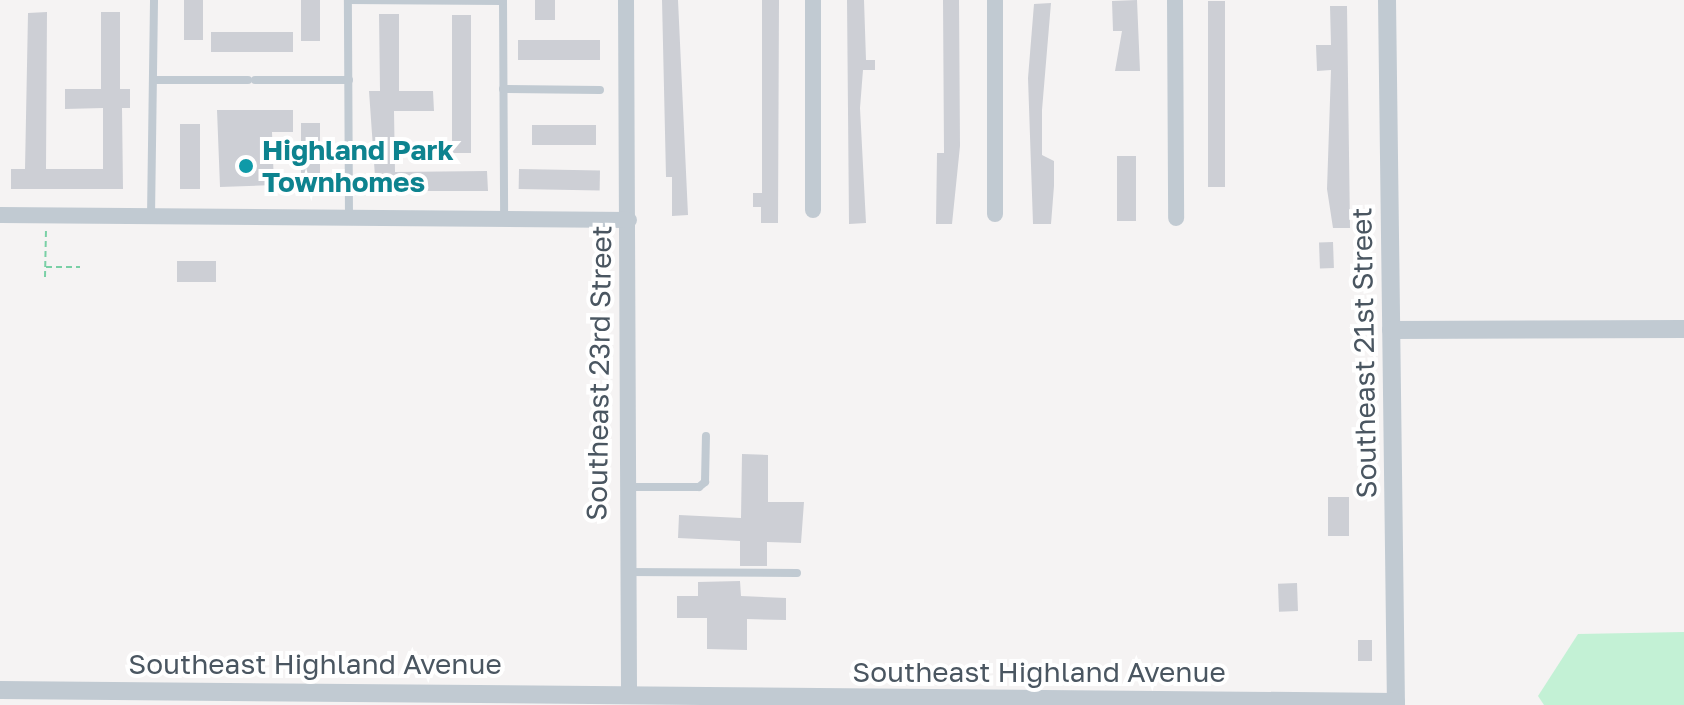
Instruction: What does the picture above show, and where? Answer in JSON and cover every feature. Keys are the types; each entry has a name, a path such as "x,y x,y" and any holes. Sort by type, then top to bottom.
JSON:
{"street":[{"name":"Southeast 23rd Street","path":"626,0 629,220 625,487 629,695"},
{"path":"813,0 813,210"},
{"path":"995,0 995,214"},
{"path":"1175,0 1176,218"},
{"name":"Southeast 21st Street","path":"1387,0 1396,703"},
{"path":"0,215 629,220"},
{"path":"1391,330 1684,329"},
{"name":"Southeast Highland Avenue","path":"0,690 106,698 629,695 1396,703"}],"lane":[{"path":"151,216 154,0"},
{"path":"349,217 348,0 503,0 504,219"},
{"path":"153,80 349,80"},
{"path":"503,89 600,90"},
{"path":"625,487 699,487 705,482 706,436"},
{"path":"626,572 797,573"}],"path":[{"path":"45,277 46,225"},
{"path":"45,267 80,267"}],"green space":[{"path":"1684,632 1684,705 1544,705 1538,696 1578,634"}],"building":[{"path":"184,0 203,0 203,40 184,40"},
{"path":"301,0 320,0 320,41 301,41"},
{"path":"535,0 555,0 555,20 535,20"},
{"path":"662,0 678,0 688,215 672,216 672,177 666,177"},
{"path":"762,0 779,0 778,223 761,223 761,207 753,207 753,193 762,193"},
{"path":"847,0 864,0 866,60 875,60 875,70 863,70 860,108 866,223 849,224"},
{"path":"943,0 959,0 960,146 952,224 936,224 937,153 944,153"},
{"path":"1137,0 1140,71 1115,71 1122,31 1113,31 1112,1"},
{"path":"1208,1 1225,1 1225,187 1208,187"},
{"path":"1051,3 1042,110 1042,155 1054,161 1051,224 1033,224 1028,78 1034,4"},
{"path":"1330,6 1347,6 1350,228 1333,228 1327,189 1331,70 1317,71 1316,45 1331,45"},
{"path":"47,12 46,169 103,169 103,108 65,109 65,89 101,89 101,12 120,12 120,89 130,89 130,108 122,108 123,189 11,189 11,169 25,169 28,13"},
{"path":"379,14 399,14 399,91 433,91 434,111 394,111 395,172 487,171 488,191 376,191 369,91 380,91"},
{"path":"452,15 471,15 471,153 452,153"},
{"path":"211,32 293,32 293,52 211,52"},
{"path":"518,40 600,40 600,60 518,60"},
{"path":"217,110 293,110 293,132 272,132 274,185 220,187"},
{"path":"301,123 320,123 320,191 301,191"},
{"path":"180,124 200,124 200,189 180,189"},
{"path":"532,125 596,125 596,145 532,145"},
{"path":"1117,156 1136,156 1136,221 1117,221"},
{"path":"519,169 600,170 600,190 519,189"},
{"path":"1319,242 1333,242 1334,268 1320,268"},
{"path":"177,261 216,261 216,282 177,282"},
{"path":"742,454 768,455 768,502 804,502 801,543 767,542 767,566 740,566 740,541 678,538 679,515 741,518"},
{"path":"1328,497 1349,497 1349,536 1328,536"},
{"path":"740,581 741,596 786,598 786,620 747,619 747,650 707,649 707,618 677,618 677,596 698,596 698,582"},
{"path":"1297,583 1298,611 1279,612 1278,584"},
{"path":"1358,640 1372,640 1372,661 1358,661"}],"place":[{"name":"Highland Park Townhomes","path":"246,166"}]}
